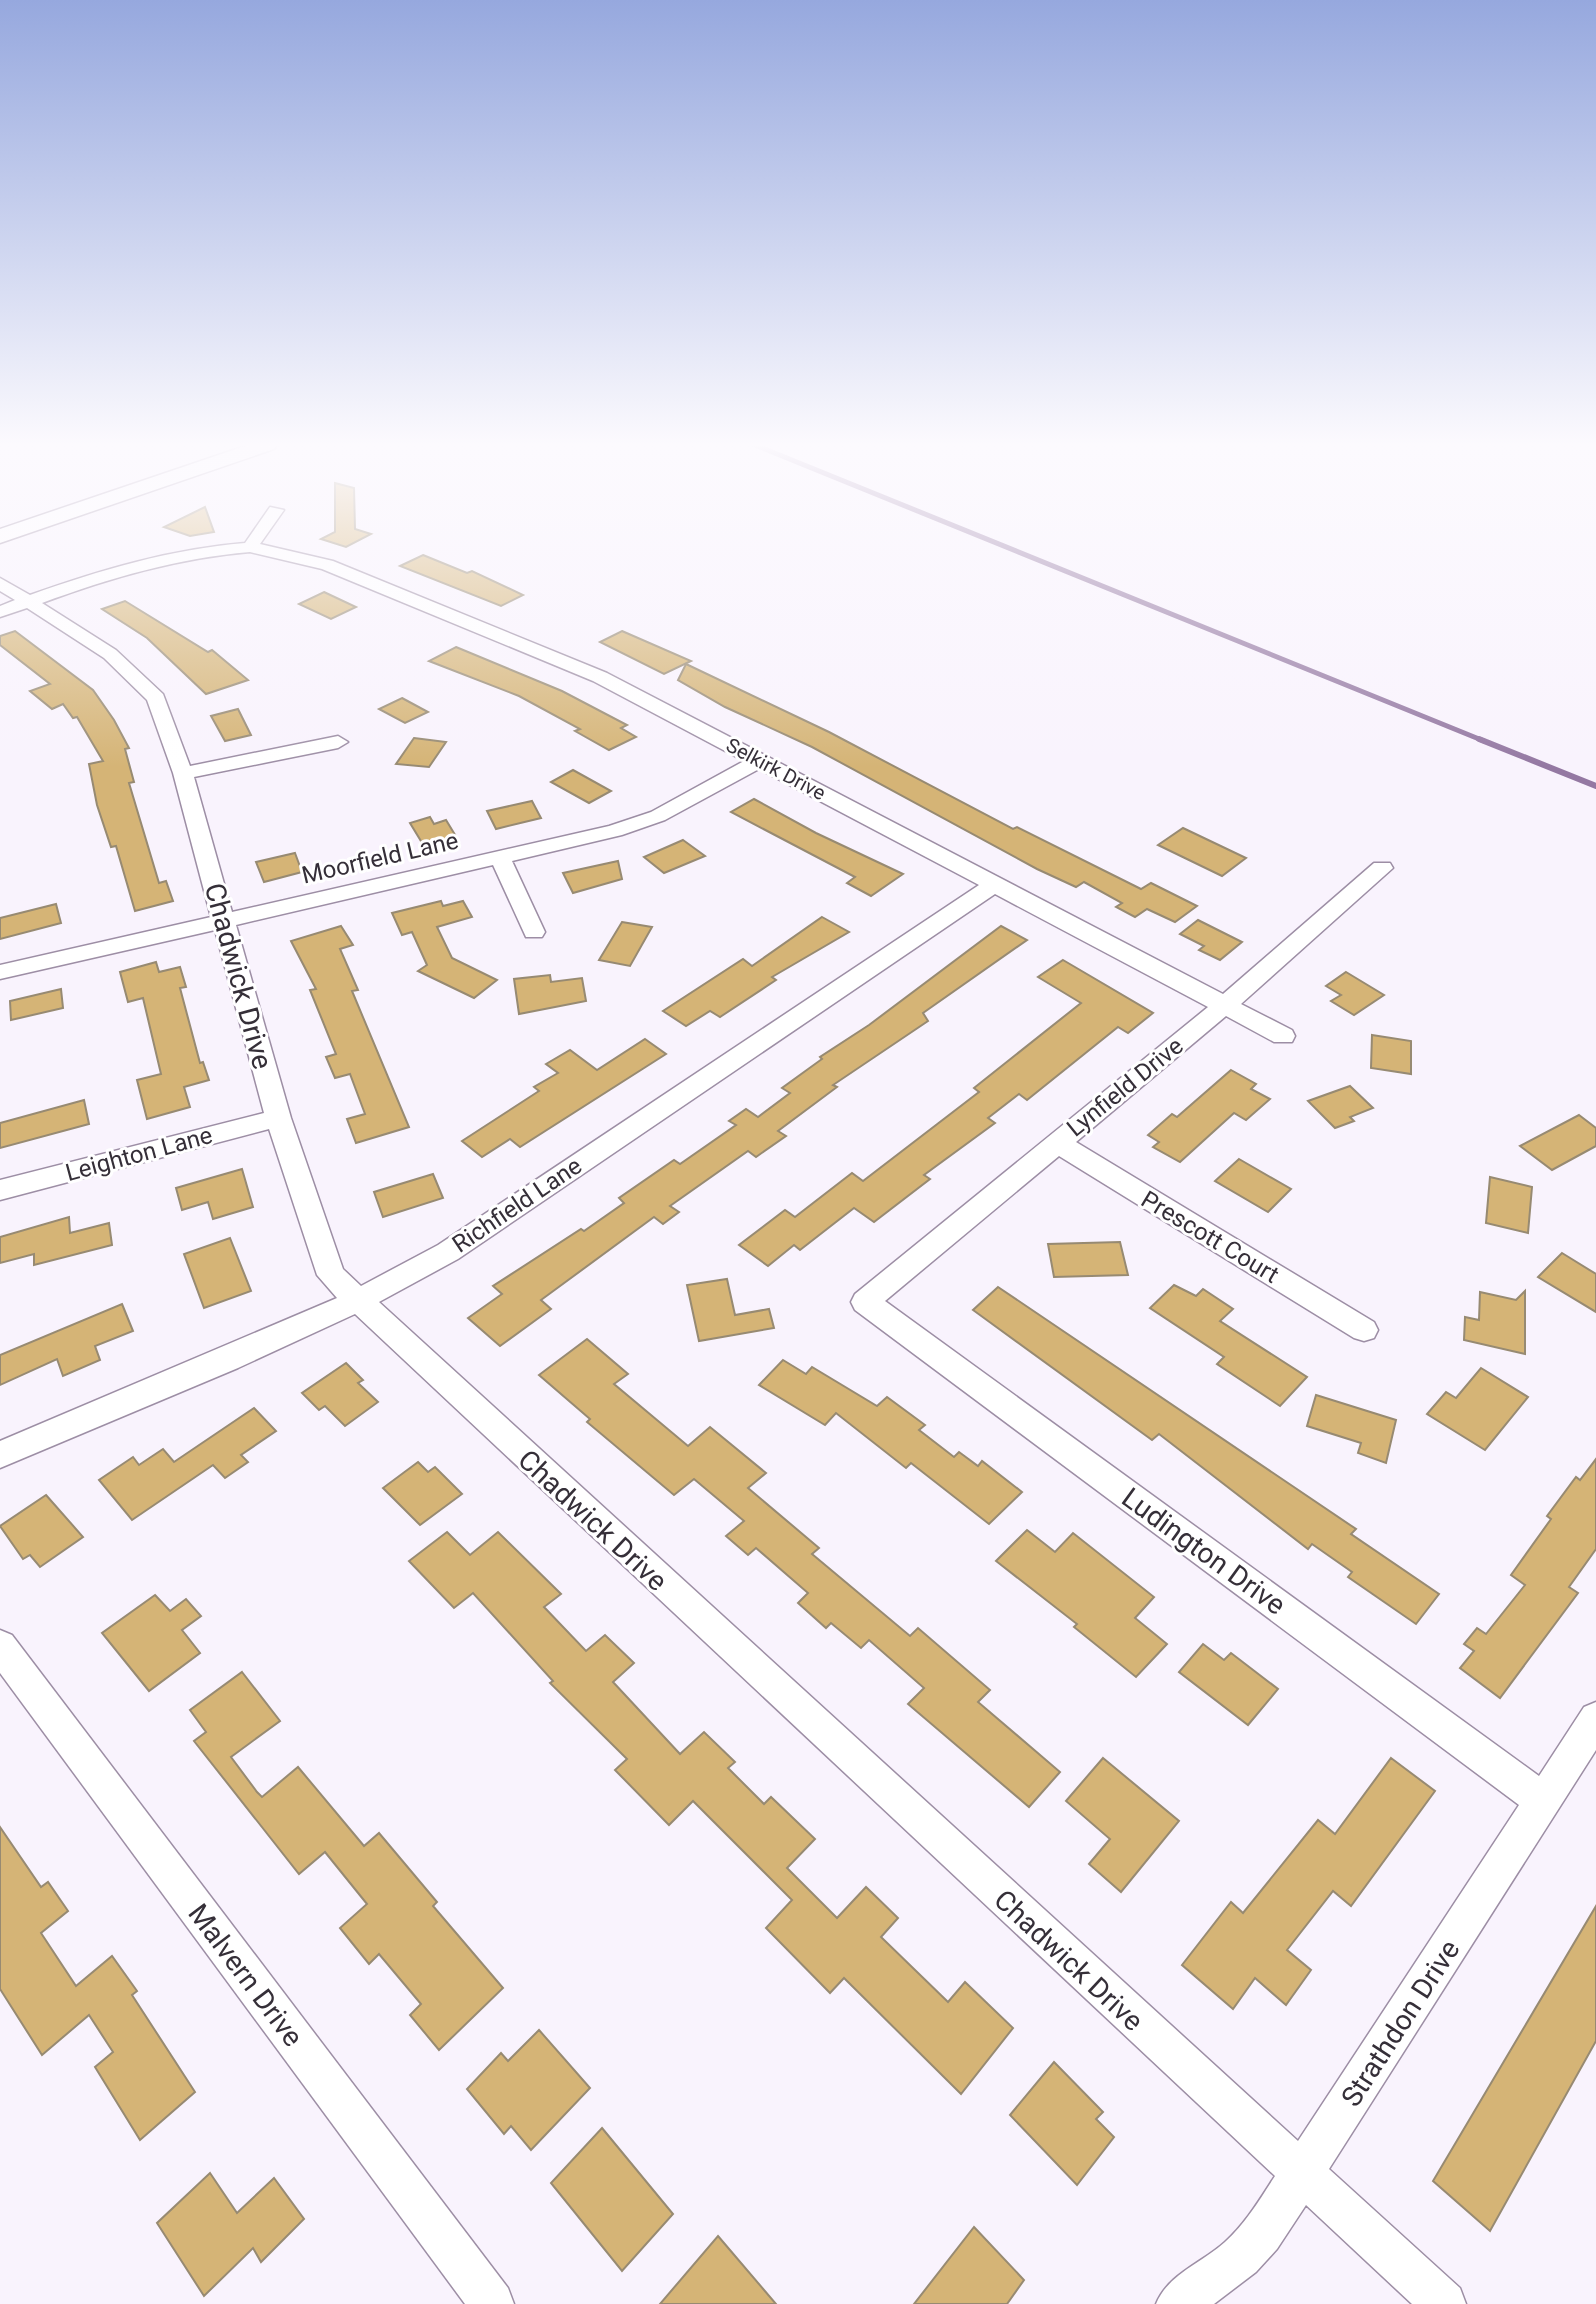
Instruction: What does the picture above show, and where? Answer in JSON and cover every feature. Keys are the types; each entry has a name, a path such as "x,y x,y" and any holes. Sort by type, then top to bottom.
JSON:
{"street":[{"path":"14,607 156,560 210,553"},
{"name":"Selkirk Drive","path":"274,553 327,565 600,677 1283,1036"},
{"name":"Chadwick Drive","path":"0,583 14,607 110,654 156,698 183,773 278,1118 331,1275 1444,2304"},
{"path":"183,773 338,742"},
{"name":"Moorfield Lane","path":"0,972 637,824 760,760"},
{"path":"500,857 534,932"},
{"name":"Lynfield Drive","path":"865,1302 1225,1005 1382,868"},
{"name":"Richfield Lane","path":"0,1455 357,1302 448,1252 995,884"},
{"name":"Leighton Lane","path":"0,1190 278,1118"},
{"name":"Prescott Court","path":"1057,1143 1364,1330"},
{"name":"Ludington Drive","path":"865,1302 1542,1800"},
{"name":"Malvern Drive","path":"0,1646 492,2304"},
{"name":"Strathdon Drive","path":"1178,2304 1241,2257 1262,2234 1596,1719"}],"building":[{"path":"423,555 467,573 472,571 523,595 501,606 400,566"},
{"path":"324,592 356,607 331,619 299,604"},
{"path":"125,601 208,652 212,650 248,680 206,694 147,638 102,609"},
{"path":"15,631 93,690 114,720 129,748 125,749 134,782 129,783 159,883 166,881 173,901 135,911 116,846 111,847 97,805 89,764 103,761 77,717 73,718 63,704 52,709 30,691 50,684 0,645 0,636"},
{"path":"622,631 691,661 664,674 600,642"},
{"path":"456,647 562,691 627,725 621,728 636,737 609,750 575,731 580,729 519,696 429,661"},
{"path":"686,664 829,732 1013,829 1017,827 1141,889 1151,883 1197,906 1175,922 1147,909 1135,917 1116,907 1122,903 1084,882 1076,887 1037,869 812,747 725,707 678,680"},
{"path":"402,698 428,712 405,723 379,709"},
{"path":"238,709 251,735 225,741 211,716"},
{"path":"414,738 446,742 429,767 396,764"},
{"path":"573,770 611,791 589,803 551,782"},
{"path":"754,799 816,833 903,874 871,896 847,883 855,877 731,812"},
{"path":"532,801 541,818 496,829 487,811"},
{"path":"430,817 434,824 446,820 457,838 424,846 410,823"},
{"path":"1183,828 1246,858 1222,876 1158,845"},
{"path":"683,840 705,856 664,873 644,857"},
{"path":"295,853 302,872 264,882 256,862"},
{"path":"618,861 622,879 573,893 563,873"},
{"path":"441,901 443,906 463,901 472,917 437,927 452,958 497,980 474,998 418,971 427,965 412,932 402,935 392,913"},
{"path":"56,904 61,923 0,939 0,918"},
{"path":"822,917 849,932 772,977 776,980 720,1017 710,1011 686,1026 663,1011 743,959 752,966"},
{"path":"1198,920 1242,942 1220,960 1199,950 1204,946 1180,934"},
{"path":"622,922 652,927 630,966 599,960"},
{"path":"341,926 353,945 340,949 358,990 352,991 409,1127 356,1143 347,1119 365,1114 350,1074 335,1078 326,1057 336,1054 310,990 316,989 291,941"},
{"path":"1001,926 1027,940 923,1013 928,1021 833,1085 837,1087 778,1131 786,1136 756,1157 748,1151 670,1206 679,1212 663,1224 654,1217 541,1300 551,1309 500,1346 468,1318 502,1294 493,1286 581,1229 584,1231 624,1203 619,1198 674,1160 680,1164 736,1125 729,1121 746,1109 758,1117 790,1093 782,1088 822,1059 820,1057 869,1025"},
{"path":"1063,960 1153,1013 1128,1033 1118,1027 1027,1100 1019,1094 988,1118 995,1123 924,1175 930,1179 874,1222 854,1208 800,1250 794,1245 768,1266 739,1245 785,1210 795,1217 852,1173 863,1181 979,1092 974,1088 1081,1003 1038,977"},
{"path":"156,962 159,972 180,967 186,987 180,988 200,1063 203,1062 209,1080 184,1087 190,1107 147,1119 137,1080 161,1074 143,998 128,1002 120,972"},
{"path":"1346,972 1384,995 1354,1015 1331,1001 1341,995 1326,986"},
{"path":"550,975 551,982 582,978 586,1001 519,1014 514,979"},
{"path":"61,989 63,1008 11,1020 10,1001"},
{"path":"1372,1035 1411,1041 1411,1074 1371,1068"},
{"path":"645,1039 666,1054 520,1147 510,1139 482,1157 462,1141 539,1091 534,1087 558,1073 546,1064 570,1050 597,1070"},
{"path":"1231,1070 1256,1084 1251,1089 1270,1099 1246,1120 1234,1113 1180,1162 1153,1147 1159,1142 1148,1135 1172,1114 1177,1117"},
{"path":"1350,1086 1373,1108 1350,1117 1354,1121 1335,1128 1308,1101"},
{"path":"84,1100 89,1124 0,1148 0,1123"},
{"path":"1579,1115 1596,1128 1596,1146 1552,1170 1520,1146"},
{"path":"1239,1159 1291,1189 1268,1212 1215,1181"},
{"path":"242,1169 253,1207 213,1219 208,1202 182,1210 176,1188"},
{"path":"433,1174 443,1198 383,1217 374,1192"},
{"path":"1490,1177 1532,1187 1528,1233 1486,1223"},
{"path":"69,1217 70,1233 109,1223 112,1245 34,1265 34,1254 0,1263 0,1237"},
{"path":"230,1238 251,1291 204,1308 184,1254"},
{"path":"1120,1242 1128,1275 1054,1277 1048,1244"},
{"path":"1562,1253 1596,1274 1596,1312 1538,1277"},
{"path":"727,1279 735,1315 769,1309 774,1328 699,1341 687,1285"},
{"path":"1174,1285 1196,1296 1203,1289 1233,1309 1220,1321 1307,1377 1280,1406 1217,1364 1224,1357 1150,1308"},
{"path":"998,1287 1356,1529 1351,1534 1439,1594 1416,1624 1348,1577 1352,1572 1312,1544 1308,1549 1159,1434 1152,1440 973,1310"},
{"path":"1525,1291 1525,1354 1464,1340 1465,1317 1479,1320 1480,1292 1516,1300"},
{"path":"122,1304 133,1331 95,1346 100,1360 63,1376 57,1359 0,1385 0,1355"},
{"path":"587,1339 628,1374 614,1384 688,1446 710,1427 766,1473 748,1488 819,1548 812,1554 910,1636 918,1628 990,1690 978,1702 1060,1772 1029,1807 908,1704 924,1688 869,1640 861,1648 831,1623 826,1628 798,1603 808,1593 756,1548 748,1555 726,1536 744,1521 694,1479 674,1495 587,1422 590,1419 539,1375"},
{"path":"783,1360 806,1374 812,1367 877,1406 887,1397 925,1425 919,1430 954,1457 959,1452 978,1466 982,1461 1022,1492 989,1524 911,1463 906,1468 836,1413 825,1425 759,1385"},
{"path":"346,1363 363,1380 358,1383 378,1402 345,1426 325,1406 319,1410 302,1393"},
{"path":"1481,1368 1528,1397 1485,1450 1427,1414 1446,1392 1456,1398"},
{"path":"1316,1395 1396,1420 1386,1463 1358,1453 1361,1443 1307,1426"},
{"path":"254,1408 276,1431 241,1455 248,1462 225,1478 213,1465 132,1520 99,1480 133,1457 139,1465 163,1449 174,1462"},
{"path":"1596,1459 1596,1549 1569,1587 1578,1593 1500,1698 1460,1668 1474,1651 1464,1644 1477,1628 1486,1634 1525,1585 1511,1575 1551,1519 1547,1516 1576,1477 1580,1480"},
{"path":"418,1462 428,1472 435,1467 462,1494 420,1525 383,1488"},
{"path":"46,1495 83,1537 40,1567 30,1555 23,1559 0,1526"},
{"path":"1027,1530 1055,1552 1073,1533 1154,1597 1135,1618 1167,1644 1136,1677 1074,1627 1077,1624 996,1561"},
{"path":"447,1532 470,1555 498,1532 561,1594 544,1607 586,1651 605,1635 634,1663 613,1682 680,1754 704,1732 735,1762 728,1768 764,1804 771,1797 815,1839 787,1868 837,1918 866,1887 898,1918 881,1937 948,2002 965,1982 1013,2028 961,2094 844,1978 830,1993 766,1928 792,1900 693,1801 669,1825 615,1770 627,1759 550,1683 553,1681 473,1593 454,1608 409,1561"},
{"path":"155,1595 170,1611 186,1599 201,1616 182,1630 200,1653 149,1691 102,1633"},
{"path":"1203,1644 1224,1660 1231,1653 1278,1689 1248,1725 1179,1672"},
{"path":"242,1672 280,1721 231,1757 257,1792 262,1797 298,1767 364,1846 379,1833 437,1902 433,1906 503,1988 439,2050 410,2015 421,2004 379,1954 369,1964 340,1928 367,1904 325,1852 299,1874 194,1741 206,1732 190,1710"},
{"path":"1103,1758 1179,1821 1121,1892 1089,1864 1110,1839 1066,1801"},
{"path":"1391,1758 1435,1791 1351,1906 1333,1891 1287,1950 1311,1970 1286,2005 1255,1978 1233,2009 1182,1965 1231,1902 1243,1913 1318,1820 1335,1834"},
{"path":"0,1827 41,1887 48,1882 68,1911 41,1933 76,1986 112,1956 137,1991 132,1995 195,2092 140,2140 95,2067 113,2052 89,2015 42,2055 0,1989"},
{"path":"1596,1906 1596,2041 1490,2231 1433,2181"},
{"path":"539,2030 590,2088 531,2150 511,2126 504,2134 467,2089 501,2053 508,2061"},
{"path":"1054,2062 1103,2112 1096,2119 1114,2137 1077,2185 1010,2115"},
{"path":"602,2128 673,2214 622,2271 551,2183"},
{"path":"210,2173 237,2213 274,2178 304,2219 261,2262 253,2248 204,2296 157,2223"},
{"path":"974,2227 1024,2280 1007,2304 914,2304"},
{"path":"718,2236 776,2304 660,2304"}],"waterway":[{"path":"1020,553 1484,741"},
{"path":"1479,739 1596,786"}]}
